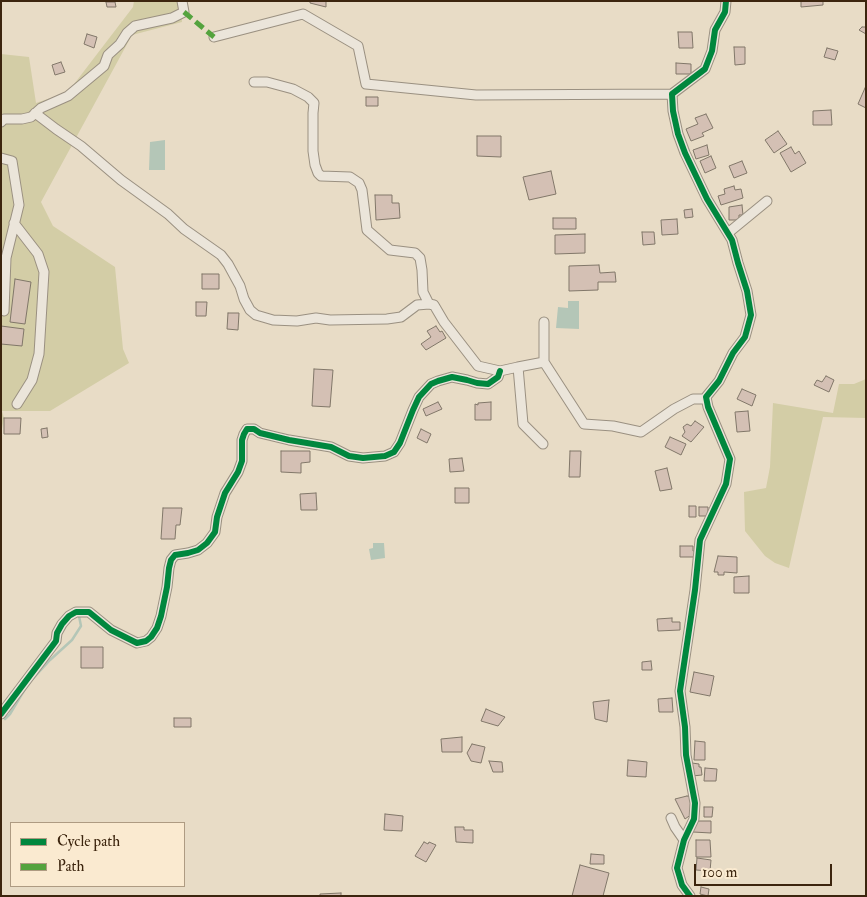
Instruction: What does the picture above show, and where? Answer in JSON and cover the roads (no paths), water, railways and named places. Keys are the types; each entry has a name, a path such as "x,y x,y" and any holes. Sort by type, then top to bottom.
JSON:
{"street":[{"path":"1,122 4,119 31,117 41,108 68,96 104,66 108,55 135,26 172,18 184,12 182,1"},
{"path":"214,37 302,14 358,46 366,84 476,96 672,94 704,69 712,51 715,30 725,12 726,1"},
{"path":"254,82 267,82 293,89 308,96 314,103 313,151 318,173 321,176 350,177 359,183 362,190 368,230 390,250 415,253 420,258 423,292 429,304"},
{"path":"672,94 673,111 678,134 707,199 732,240 747,291 751,315 745,337 733,352 719,381 706,397 708,407 730,459 726,484 700,540 695,590 680,692 685,727 686,755 695,803 694,819 684,840 677,868 682,885 690,896"},
{"path":"35,113 56,130 81,146 121,180 168,214 184,229 221,255 240,286 250,310 256,315 274,320 297,321 316,318 330,320 387,319 401,316 417,305 429,304 434,305 444,322 478,366 500,371 544,362"},
{"path":"1,158 12,161 19,205 6,258 4,311"},
{"path":"728,233 767,201"},
{"path":"14,224 38,254 44,272 39,354 32,380 17,404"},
{"path":"544,322 544,362 584,424 613,426 641,432 693,399 706,399"},
{"path":"518,367 523,424 543,444"},
{"path":"1,714 56,641 57,633 62,624 69,616 76,612 89,612 111,630 137,643 146,641 151,637 157,628 167,587 171,560 175,555 198,550 207,543 215,532 217,517 225,493 238,472 242,461 242,440 247,429 254,429 260,433 280,438 331,447 349,456 363,458 385,456 394,452 400,443 419,397 431,384 452,377 488,384 498,377 500,371"},
{"path":"671,818 684,840"}],"waterway":[{"path":"5,719 28,684 72,640 81,626 79,616"}]}
